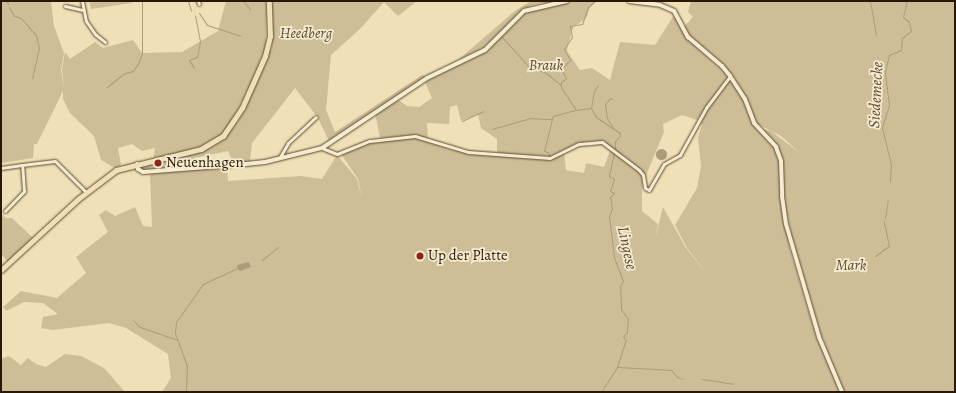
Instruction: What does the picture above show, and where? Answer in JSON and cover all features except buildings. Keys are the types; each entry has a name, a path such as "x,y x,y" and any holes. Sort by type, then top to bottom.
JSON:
{"main road":[{"path":"1,270 86,192 116,170 206,147 227,132 248,97 265,56 270,36 269,1"}],"street":[{"path":"82,1 83,10 92,30 105,42"},
{"path":"136,164 138,169 143,172 221,166 265,162 280,157 322,148 427,78 485,50 524,11 567,1"},
{"path":"629,1 653,2 674,11 688,37 722,66 730,76 745,99 754,123 773,141 779,154 786,224 820,338 842,392"},
{"path":"66,6 83,10"},
{"path":"322,148 337,154 370,141 416,136 468,152 550,158 579,144 602,142 639,170 643,175 645,188 649,190 664,164 680,155 706,108 730,76"},
{"path":"280,157 288,143 316,117"},
{"path":"2,167 56,161 86,192"},
{"path":"5,211 16,202 24,191 22,165"}],"green space":[{"path":"1,1 51,1 54,26 64,53 61,70 64,90 62,69 65,52 70,59 95,42 103,48 133,40 142,53 182,52 218,31 226,1 267,1 266,45 256,72 234,118 222,134 200,147 153,159 155,148 142,151 132,144 118,148 121,165 115,168 101,160 94,136 70,113 63,99 63,91 37,144 34,144 33,158 1,163"},
{"path":"89,1 132,1 132,3 91,9"},
{"name":"Heedberg","path":"272,1 417,1 398,16 384,2 360,29 331,55 326,110 335,132 422,75 426,77 329,141 318,118 295,88 252,143 250,161 233,163 228,151 194,158 196,166 143,171 139,169 140,166 204,150 224,139 239,120 272,47"},
{"path":"531,1 560,1 535,4 524,9 484,47 458,60 515,11"},
{"name":"Brauk","path":"573,1 596,1 589,9 587,17 573,28 569,41 567,51 580,70 592,68 610,80 620,42 655,45 674,15 687,38 726,74 727,78 697,120 682,115 663,124 664,132 645,178 642,171 602,141 579,143 550,156 497,153 497,139 481,128 478,114 461,121 457,105 450,107 449,124 427,123 428,139 416,135 380,138 375,113 397,99 407,106 419,107 432,98 425,82 485,51 525,12"},
{"name":"Mark","path":"691,1 955,1 955,392 844,392 821,334 794,248 784,200 781,198 790,250 816,336 841,392 162,392 171,378 168,354 126,328 109,323 53,330 41,328 43,317 58,314 43,303 24,302 6,311 3,307 21,291 57,298 86,273 76,257 108,232 99,215 106,210 115,216 135,207 143,226 152,227 150,174 227,166 228,181 300,176 322,179 337,155 357,179 362,198 358,179 341,154 368,142 415,137 451,150 479,154 550,159 564,152 566,170 584,173 586,163 604,167 611,148 642,175 642,211 658,224 655,239 663,207 686,248 710,278 687,248 675,225 697,188 701,166 698,138 702,125 699,122 730,80 743,99 756,128 772,142 774,140 762,129 771,131 755,123 746,99 723,65 689,35 684,27 693,17 688,12","holes":["771,131 781,136 800,153"]},
{"path":"1,214 6,218 12,218 33,238 8,262 1,254"},
{"path":"65,354 81,356 104,368 125,392 1,392 1,359 9,356 21,365 28,358 36,364 46,367"}],"shaded area":[{"path":"659,149 663,149 665,150 665,158 659,159 656,156 656,152"},
{"path":"249,262 251,267 240,271 238,269 237,265"}],"waterway":[{"path":"107,87 123,74 133,71 139,62 142,52 142,1"},
{"path":"188,1 191,11"},
{"path":"243,1 250,9"},
{"name":"Lingese","path":"595,1 588,7 582,24 570,26 572,37 564,49 570,60 561,69 566,78 561,82 561,87 576,110 591,108 596,117 620,133 620,136 615,141 615,149 624,157"},
{"path":"870,1 876,35"},
{"name":"Siedemecke","path":"890,181 891,164 882,127 889,105 885,72 889,55 901,50 902,38 911,31 909,22 903,17 907,1"},
{"path":"9,7 14,16 21,18 36,35 39,48 32,78"},
{"path":"199,13 207,25 240,36"},
{"path":"194,68 189,60 197,57 200,41 195,15"},
{"path":"502,37 529,67 546,73 561,85"},
{"path":"591,108 594,91 598,85"},
{"path":"612,99 610,98 605,104 607,118 613,128"},
{"path":"549,156 548,152 544,151 553,116 575,110"},
{"path":"462,121 483,111"},
{"path":"492,129 530,118 552,119"},
{"name":"Lingese","path":"601,392 617,367 626,340 623,337 627,332 628,319 621,309 620,286 623,281 614,257 609,216 612,209 610,197 614,193 610,191 614,179 609,176 614,152"},
{"name":"Siedemecke","path":"885,218 888,200"},
{"name":"Siedemecke","path":"875,256 889,246 884,222"},
{"path":"262,260 278,247"},
{"path":"186,392 187,366 175,333 176,322 203,284 238,268"},
{"path":"133,320 140,327 177,340"},
{"path":"618,367 671,370 677,377 683,379"},
{"path":"702,379 733,384"}],"place":[{"name":"Neuenhagen","path":"158,163"},
{"name":"Up der Platte","path":"420,256"}]}
